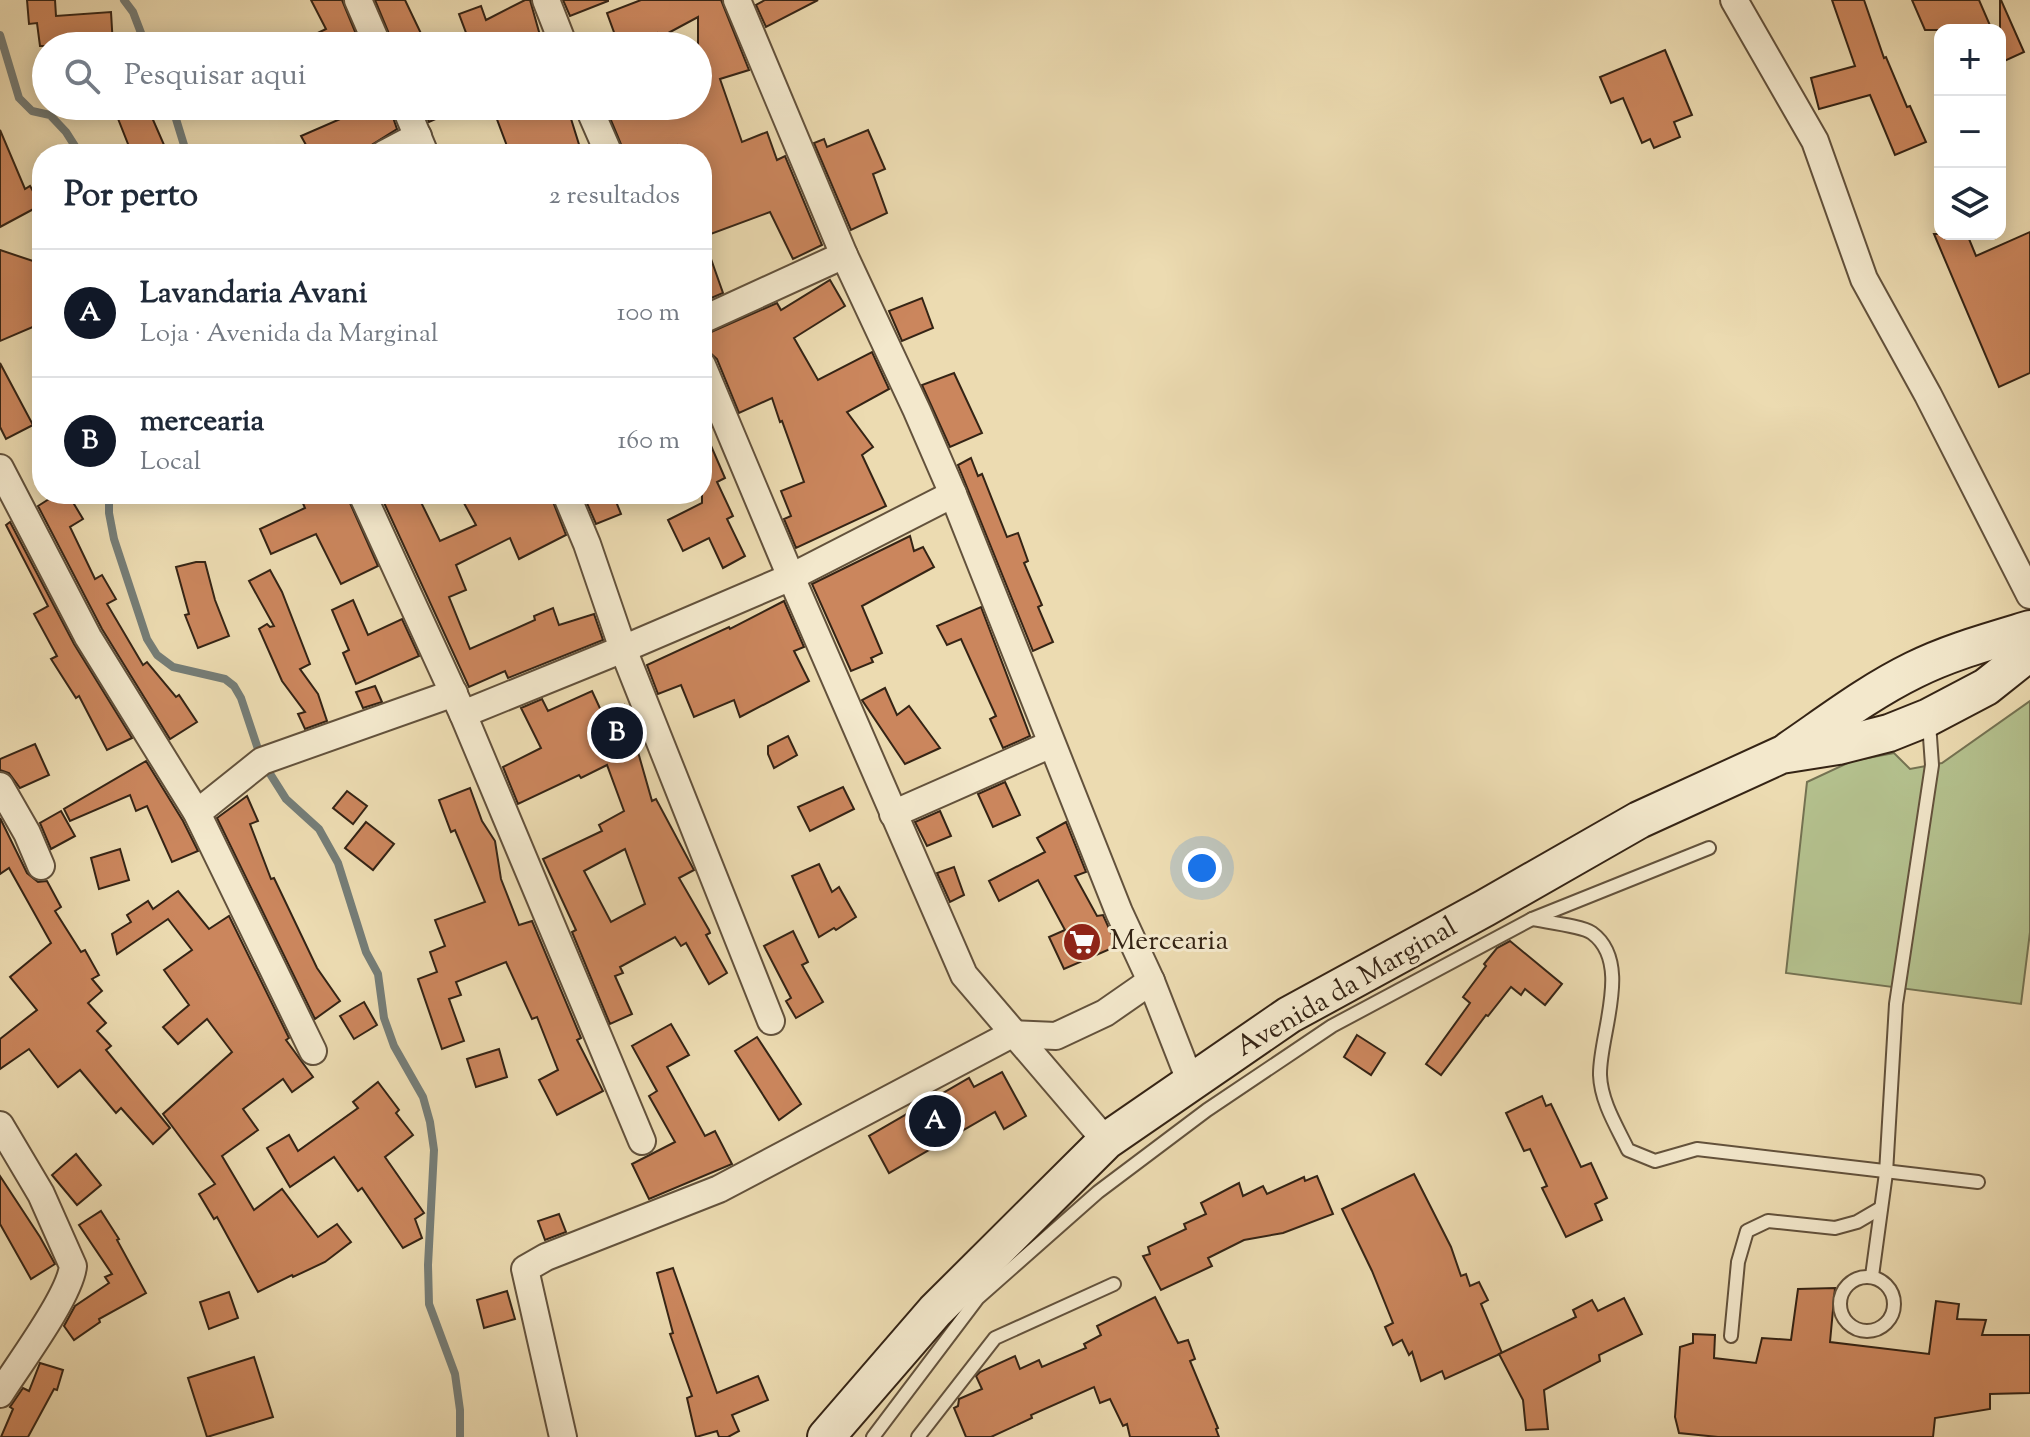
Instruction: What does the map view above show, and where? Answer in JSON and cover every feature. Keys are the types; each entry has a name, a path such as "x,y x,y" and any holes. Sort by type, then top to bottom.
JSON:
{"main road":[{"path":"1781,755 1872,693 1915,669 2030,629"},
{"name":"Avenida da Marginal","path":"826,1437 935,1311 1106,1141 1289,1015 1639,820 1781,755 1838,746 1889,733 1929,717 1986,687 2030,652"}],"street":[{"path":"358,0 372,32"},
{"path":"546,0 559,32"},
{"path":"737,0 844,255 953,494 1119,912 1151,981 1191,1083"},
{"path":"1734,0 1815,141 1864,279 1928,395 2030,595"},
{"path":"411,120 422,144"},
{"path":"594,120 605,144"},
{"path":"712,315 844,255"},
{"path":"712,389 964,975 1106,1141"},
{"path":"0,468 88,637 197,813 313,1051"},
{"path":"197,813 262,761 458,703 623,649 791,577 953,494"},
{"path":"367,504 458,703 642,1141"},
{"path":"570,504 623,649 771,1021"},
{"path":"893,814 1052,746"},
{"path":"0,786 27,833 41,866"},
{"path":"563,1437 525,1269 608,1231 719,1189 1012,1034 1056,1036 1105,1013 1151,981"},
{"path":"0,1125 41,1194 73,1266 72,1277 59,1300 0,1394"}],"lane":[{"path":"1872,1276 1886,1173 1896,1004 1932,765 1929,717"},
{"path":"873,1437 978,1298 1098,1192 1207,1110 1332,1026 1532,919 1709,848"},
{"path":"1532,919 1592,932 1611,956 1611,1003 1600,1075 1609,1111 1628,1150 1655,1161 1697,1149 1978,1182"},
{"path":"1731,1336 1738,1262 1747,1231 1768,1221 1835,1228 1857,1222 1881,1208"},
{"path":"1872,1276 1893,1291 1894,1313 1880,1329 1858,1331 1844,1320 1840,1295 1855,1279 1872,1276"},
{"path":"918,1437 995,1338 1114,1284"}],"green space":[{"path":"2030,701 2030,932 2021,1004 1786,973 1807,782 1852,761 1894,753 1910,769 1942,763"}],"building":[{"path":"27,0 55,0 56,16 111,12 112,32 38,32 37,23 29,24"},
{"path":"311,0 342,0 355,32 320,32 326,29"},
{"path":"375,0 405,0 420,32 388,32"},
{"path":"530,0 539,32 466,32 459,14 481,6 486,20"},
{"path":"563,0 608,0 608,1 570,16"},
{"path":"641,0 721,0 749,70 720,79 742,142 767,132 777,160 785,156 822,245 793,259 770,212 712,234 712,144 621,144 611,120 712,120 712,32 698,32 698,17 670,32 614,32 607,13"},
{"path":"765,0 818,0 766,27 756,5"},
{"path":"1832,0 1864,0 1884,58 1926,142 1895,155 1870,95 1819,109 1811,78 1855,66"},
{"path":"1912,0 1979,0 1989,24 1934,24 1934,30 1925,30"},
{"path":"2000,0 2024,52 2006,60 2006,24 2000,24"},
{"path":"1665,50 1692,115 1674,122 1680,137 1654,148 1650,139 1642,143 1623,98 1611,103 1600,77"},
{"path":"119,120 153,120 164,144 128,144"},
{"path":"338,120 394,120 397,129 373,144 305,144 301,136"},
{"path":"497,120 571,120 579,144 506,144"},
{"path":"0,130 25,189 30,186 32,189 32,210 0,227"},
{"path":"868,130 885,169 873,174 887,213 851,230 814,143 824,139 827,147"},
{"path":"2030,232 2030,373 1999,387 1937,240 1969,240 1976,256"},
{"path":"0,250 32,261 32,327 0,341"},
{"path":"712,262 723,293 712,298"},
{"path":"830,280 845,306 794,338 818,380 872,352 889,389 847,412 873,447 862,455 886,506 796,548 784,519 791,516 781,491 804,482 782,421 772,398 739,413 717,359 712,354 712,332 777,303 781,310"},
{"path":"922,298 933,328 902,341 889,311"},
{"path":"0,363 32,426 6,439 0,427"},
{"path":"954,373 982,433 950,447 922,385"},
{"path":"712,448 725,478 717,482 733,516 727,519 745,556 723,568 709,538 683,551 668,520 700,504 712,504"},
{"path":"971,458 978,476 982,474 1007,537 1018,533 1028,561 1024,563 1042,605 1038,607 1053,642 1033,651 958,465"},
{"path":"74,504 83,519 70,527 95,579 102,575 116,599 107,604 143,665 147,662 176,697 179,695 197,722 170,739 102,629 38,506"},
{"path":"303,504 350,504 378,566 341,584 316,534 271,554 260,529 305,508"},
{"path":"385,504 422,504 440,541 476,525 464,504 554,504 566,535 519,559 510,538 456,565 466,590 449,597 470,649 535,620 534,616 553,608 559,625 594,614 603,640 508,678 505,671 469,687"},
{"path":"587,504 617,504 621,514 596,524"},
{"path":"10,522 74,644 132,738 107,750 79,696 76,698 51,659 57,656 34,614 48,606 6,525"},
{"path":"910,536 914,551 923,547 934,567 862,606 882,653 871,658 873,662 851,671 812,584"},
{"path":"205,562 229,636 198,648 185,615 189,614 176,567"},
{"path":"270,570 282,592 310,664 300,669 318,694 327,721 305,729 298,714 305,712 282,681 259,629 267,624 274,626 249,581"},
{"path":"353,600 368,635 402,619 419,656 356,684 343,653 349,650 332,610"},
{"path":"784,601 804,647 794,651 809,681 740,717 734,700 694,717 681,685 658,694 647,665 730,629"},
{"path":"981,607 1030,736 1003,748 990,719 996,716 961,639 947,645 937,626"},
{"path":"375,686 382,702 363,708 356,692"},
{"path":"885,688 897,715 909,706 940,748 905,764 862,700"},
{"path":"592,691 604,717 624,705 638,744 652,801 656,799 694,870 679,878 709,930 710,933 706,935 727,973 709,984 686,943 681,946 675,937 620,967 623,973 615,976 632,1014 610,1024 572,932 576,930 543,859 602,831 599,825 624,811 607,765 518,804 503,767 541,748 521,708 542,699 548,711","holes":["625,849 645,904 611,922 584,871"]},
{"path":"788,736 797,755 774,768 768,746"},
{"path":"35,744 49,775 20,788 9,773 0,770 0,759"},
{"path":"146,761 198,851 172,862 147,806 136,811 130,795 70,821 64,809"},
{"path":"1005,782 1020,815 993,827 978,794"},
{"path":"843,787 854,809 810,831 798,807"},
{"path":"470,788 482,821 495,841 501,879 519,925 532,921 581,1038 577,1040 603,1091 557,1115 539,1080 558,1070 537,1017 532,1019 506,962 456,982 461,995 449,999 464,1041 442,1049 418,979 437,972 430,952 445,946 435,920 485,902 439,800"},
{"path":"347,791 367,806 353,824 333,808"},
{"path":"247,796 258,821 250,824 271,879 274,878 317,968 340,1001 315,1019 217,818"},
{"path":"61,811 75,836 51,849 40,823"},
{"path":"940,811 951,836 927,846 915,822"},
{"path":"0,818 27,873 38,882 47,881 61,907 55,911 81,952 85,950 99,975 92,979 102,991 88,1003 106,1023 97,1031 111,1046 106,1050 170,1128 153,1144 121,1108 116,1113 80,1070 58,1087 29,1049 0,1069 0,1039 37,1010 10,977 51,943 9,868 0,874"},
{"path":"366,822 394,844 373,870 345,848"},
{"path":"1066,822 1086,872 1075,876 1097,916 1103,915 1117,946 1064,969 1049,937 1065,930 1038,880 999,901 989,881 1045,852 1037,838"},
{"path":"120,849 129,880 99,889 91,858"},
{"path":"819,864 832,892 839,887 856,917 819,937 792,876"},
{"path":"954,867 964,895 950,902 937,873"},
{"path":"178,891 209,929 229,916 289,1038 286,1040 313,1077 292,1092 283,1079 243,1109 258,1130 222,1156 254,1210 282,1189 318,1237 337,1224 351,1242 325,1262 258,1292 217,1217 214,1219 199,1194 215,1184 163,1114 232,1052 207,1019 178,1044 163,1027 189,1005 164,970 192,950 168,919 117,954 112,934 131,922 127,915 148,901 153,909"},
{"path":"793,931 808,962 802,965 823,1002 796,1018 786,1001 791,998 764,946"},
{"path":"1510,941 1562,984 1545,1005 1525,989 1521,995 1511,987 1441,1075 1426,1064 1470,1003 1463,997 1486,966 1484,964 1497,948"},
{"path":"364,1002 377,1025 354,1039 340,1016"},
{"path":"671,1024 689,1055 667,1067 705,1136 715,1131 732,1164 649,1199 632,1164 675,1142 649,1096 657,1091 632,1046"},
{"path":"1357,1035 1385,1053 1371,1075 1344,1057"},
{"path":"757,1037 801,1104 779,1120 735,1051"},
{"path":"499,1049 507,1077 476,1087 467,1059"},
{"path":"1002,1072 1026,1116 1004,1129 995,1112 889,1173 869,1136 969,1078 974,1087"},
{"path":"378,1082 413,1135 385,1157 424,1213 415,1219 422,1238 403,1248 362,1188 358,1191 334,1157 290,1187 267,1148 289,1135 298,1151 358,1108 353,1102"},
{"path":"1542,1096 1546,1106 1551,1104 1581,1167 1591,1163 1607,1198 1595,1204 1602,1220 1566,1237 1542,1188 1547,1186 1530,1149 1524,1151 1506,1113"},
{"path":"76,1154 101,1185 77,1205 52,1175"},
{"path":"1414,1174 1451,1247 1461,1276 1466,1274 1470,1286 1479,1282 1488,1300 1481,1304 1502,1353 1445,1379 1442,1371 1421,1381 1412,1352 1409,1355 1402,1340 1393,1345 1385,1327 1393,1323 1342,1209"},
{"path":"0,1176 55,1264 31,1279 0,1224"},
{"path":"1317,1176 1333,1214 1283,1233 1244,1240 1208,1258 1212,1266 1161,1290 1143,1256 1150,1254 1148,1247 1186,1229 1184,1224 1206,1214 1201,1203 1239,1183 1243,1196 1263,1186 1267,1194 1304,1177 1305,1181"},
{"path":"101,1211 146,1293 99,1319 100,1322 74,1340 64,1326 75,1306 109,1283 105,1277 112,1274 79,1225"},
{"path":"559,1214 566,1232 545,1240 538,1221"},
{"path":"673,1268 717,1393 758,1376 768,1400 732,1415 739,1431 728,1437 719,1437 717,1431 696,1437 687,1398 692,1396 670,1334 673,1333 657,1273"},
{"path":"1835,1288 1830,1342 1929,1354 1936,1301 1959,1304 1957,1319 1986,1320 1982,1335 2030,1335 2030,1393 1990,1394 1990,1409 1935,1418 1933,1437 1718,1437 1679,1433 1675,1417 1680,1347 1693,1343 1693,1334 1715,1335 1714,1358 1756,1363 1762,1338 1791,1340 1798,1289"},
{"path":"507,1291 515,1319 484,1328 477,1300"},
{"path":"229,1292 238,1318 209,1329 200,1302"},
{"path":"1155,1297 1178,1343 1188,1340 1195,1359 1190,1361 1219,1437 1130,1437 1127,1424 1123,1426 1110,1399 1100,1403 1094,1387 991,1437 966,1437 954,1408 958,1406 959,1399 982,1389 976,1376 980,1372 1015,1356 1020,1369 1039,1360 1042,1367 1086,1348 1084,1344 1101,1335 1097,1326"},
{"path":"1624,1298 1642,1334 1599,1355 1600,1361 1544,1390 1548,1429 1526,1430 1523,1400 1499,1354 1576,1317 1573,1310 1592,1300 1598,1311"},
{"path":"254,1357 273,1417 207,1437 188,1378"},
{"path":"40,1363 63,1370 57,1390 54,1389 28,1437 1,1437 13,1409 10,1407 23,1388 29,1391"}],"waterway":[{"path":"124,0 133,12 141,32"},
{"path":"0,35 19,98 32,111"},
{"path":"55,120 74,144"},
{"path":"176,120 184,144"},
{"path":"109,504 114,539 147,639 157,655 173,667 225,679 234,686 262,761 286,799 319,829 338,863 366,952 378,974 384,1018 394,1046 423,1097 430,1122 434,1150 429,1304 455,1374 460,1437"}],"place":[{"name":"mercearia","path":"617,733"},
{"name":"Mercearia","path":"1082,942"},
{"name":"Lavandaria Avani","path":"935,1121"}]}
